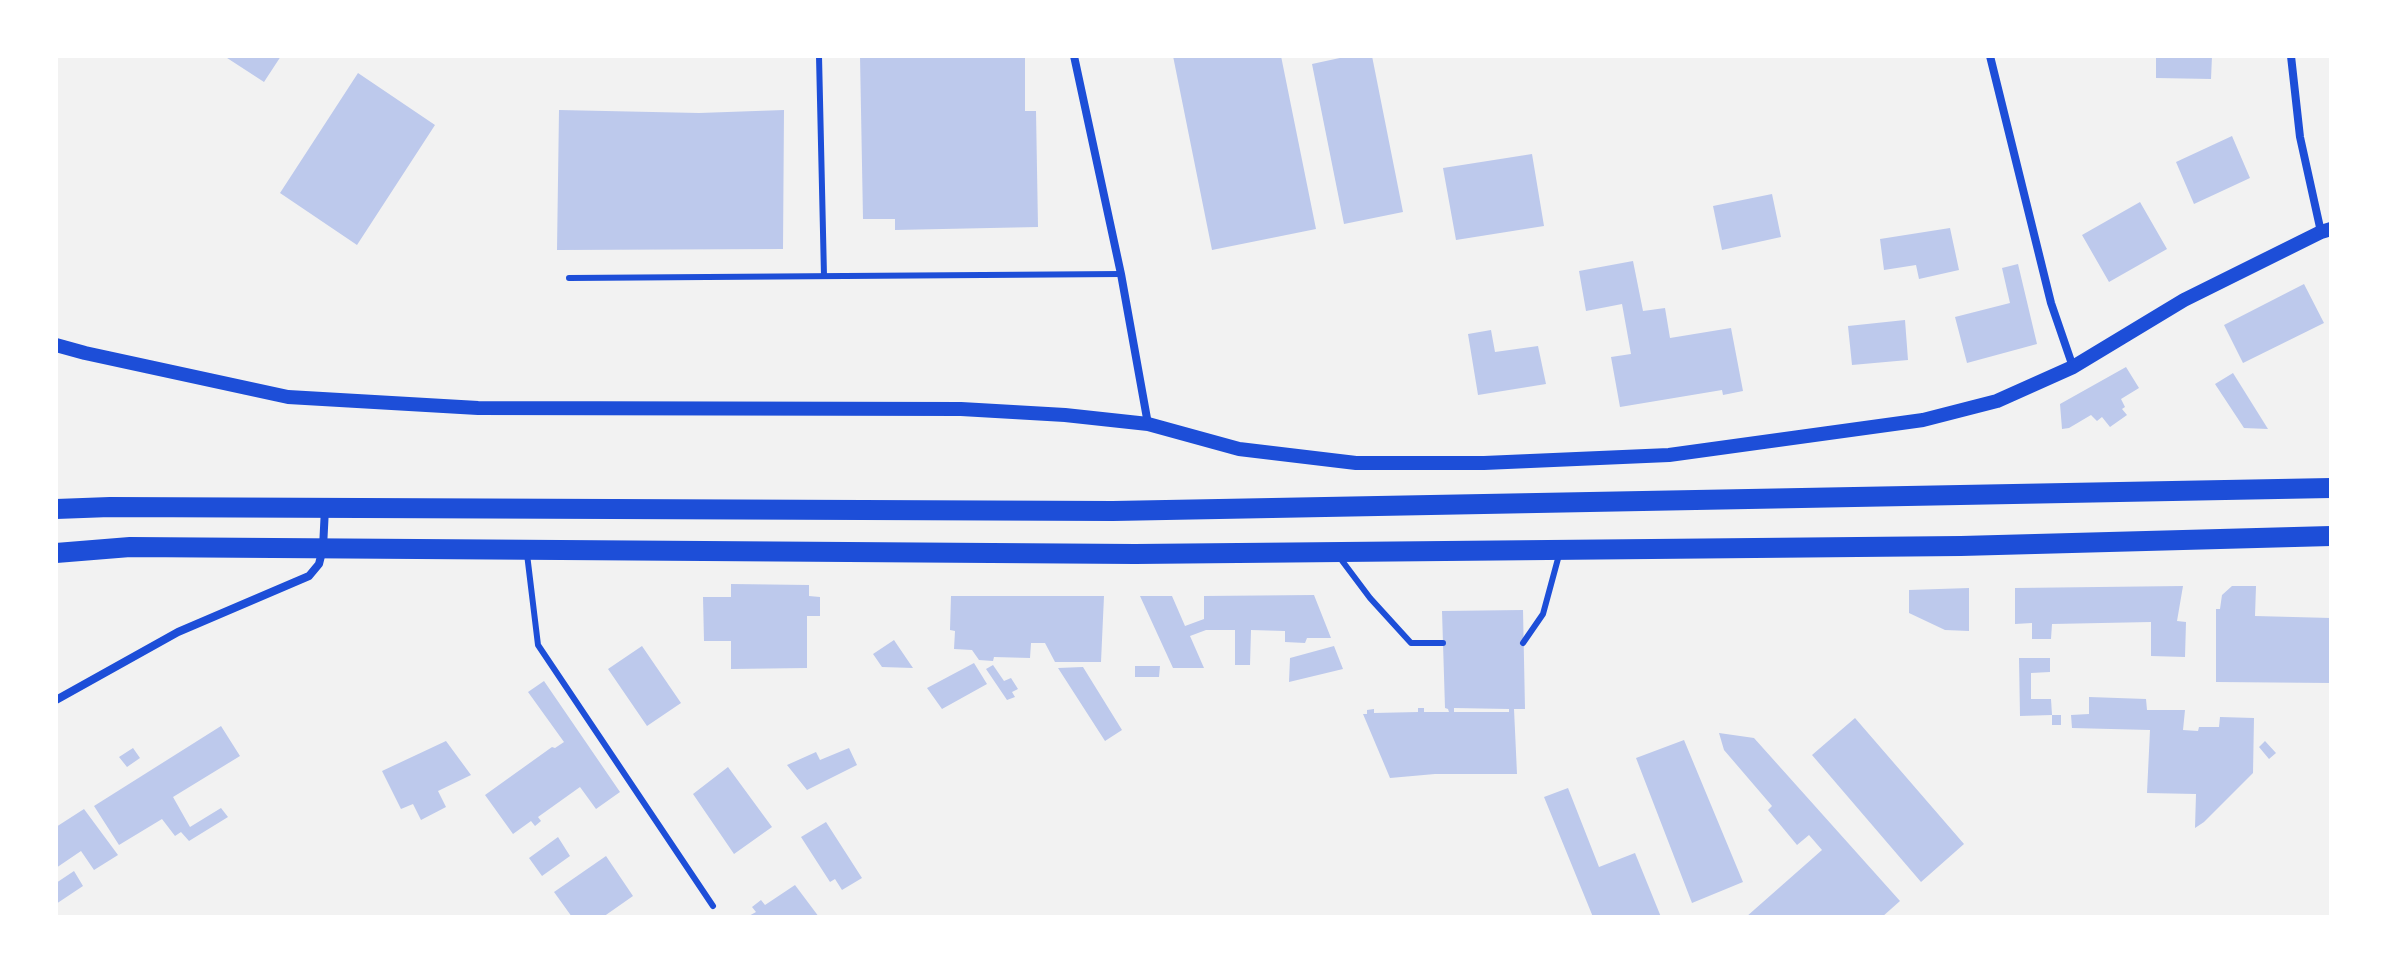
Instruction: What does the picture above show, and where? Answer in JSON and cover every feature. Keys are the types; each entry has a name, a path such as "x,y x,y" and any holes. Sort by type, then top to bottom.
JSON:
{"main road":[{"path":"56,509 1113,511 2331,488"},
{"path":"56,553 130,547 1135,554 1961,546 2331,536"}],"street":[{"path":"1074,56 1121,274 1148,424"},
{"path":"1990,56 2051,303 2073,367"},
{"path":"56,345 288,397 478,408 961,409 1065,415 1148,424 1239,449 1356,463 1484,463 1669,455 1923,420 1997,401 2073,367 2184,300 2326,231 2300,137 2291,56"},
{"path":"56,700 178,632 309,576 319,564 323,548 325,508"}],"lane":[{"path":"819,56 824,276"},
{"path":"569,278 1121,274"},
{"path":"1523,643 1543,614 1559,549"},
{"path":"526,550 538,645 713,906"},
{"path":"1335,552 1370,598 1411,643 1443,643"}],"building":[{"path":"224,56 281,56 264,82"},
{"path":"860,56 1025,56 1025,111 1036,111 1038,227 895,230 895,219 863,219"},
{"path":"1173,56 1281,56 1316,229 1212,250"},
{"path":"1349,56 1372,56 1403,212 1344,224 1312,64"},
{"path":"2156,56 2212,56 2211,79 2156,78"},
{"path":"358,73 435,125 357,245 280,193"},
{"path":"559,110 699,113 784,110 783,249 557,250"},
{"path":"2232,136 2250,178 2194,204 2176,162"},
{"path":"1532,154 1544,226 1456,240 1443,168"},
{"path":"1772,194 1781,237 1722,250 1713,206"},
{"path":"2140,202 2167,249 2109,282 2082,235"},
{"path":"1950,228 1959,270 1919,279 1916,265 1884,270 1880,239"},
{"path":"1633,261 1643,311 1665,308 1670,338 1731,328 1743,391 1723,395 1722,390 1620,407 1611,357 1631,354 1622,304 1586,311 1579,271"},
{"path":"2018,264 2037,344 1967,363 1955,317 2010,303 2002,268"},
{"path":"2304,284 2324,323 2243,363 2224,325"},
{"path":"1905,320 1908,360 1852,365 1848,326"},
{"path":"1491,330 1495,352 1538,346 1546,384 1478,395 1468,334"},
{"path":"2126,367 2139,388 2121,399 2125,407 2122,409 2127,415 2110,427 2102,417 2097,421 2091,415 2062,429 2060,404"},
{"path":"2233,373 2268,429 2244,428 2215,384"},
{"path":"731,584 809,585 809,596 820,597 820,616 807,616 807,668 731,669 731,641 704,641 703,597 731,597"},
{"path":"2183,586 2177,621 2186,622 2185,657 2151,656 2151,622 2052,624 2051,639 2032,639 2032,623 2015,624 2015,588"},
{"path":"2232,586 2256,586 2255,616 2331,618 2331,683 2216,682 2216,609 2220,609 2222,595"},
{"path":"1969,588 1969,631 1945,630 1909,613 1909,590"},
{"path":"1314,595 1331,638 1307,638 1305,643 1285,642 1285,631 1251,630 1250,665 1235,665 1235,630 1206,630 1190,636 1204,668 1173,668 1140,596 1172,596 1185,626 1204,619 1204,596"},
{"path":"951,596 1104,596 1101,662 1055,662 1045,643 1031,643 1030,658 994,657 993,661 979,660 972,650 954,649 955,631 950,630"},
{"path":"1523,610 1525,709 1514,709 1517,774 1435,774 1390,778 1363,714 1374,709 1374,713 1418,712 1418,708 1424,708 1424,712 1449,712 1445,708 1442,611","holes":["1454,708 1509,709 1509,712 1454,712"]},
{"path":"894,640 913,668 882,667 873,654"},
{"path":"642,646 681,703 647,726 608,669"},
{"path":"1334,646 1343,669 1289,682 1290,658"},
{"path":"2019,658 2050,658 2050,672 2031,673 2031,699 2051,699 2052,715 2020,716"},
{"path":"974,663 987,684 942,709 927,688"},
{"path":"993,665 1004,681 1011,678 1018,689 1012,692 1015,697 1007,700 986,669"},
{"path":"1135,666 1160,666 1159,677 1135,677"},
{"path":"1083,667 1122,730 1105,741 1058,668"},
{"path":"544,681 620,792 596,809 580,787 538,817 541,821 535,826 531,821 513,834 485,795 552,747 564,742 528,692"},
{"path":"2089,697 2146,699 2147,710 2185,710 2183,730 2219,727 2220,717 2254,718 2253,773 2195,828 2196,794 2147,793 2150,730 2072,728 2071,715 2089,714"},
{"path":"2052,715 2061,715 2061,725 2052,725"},
{"path":"1855,718 1964,844 1921,882 1812,755"},
{"path":"221,726 240,756 173,797 190,827 221,808 228,817 189,841 181,832 175,836 162,819 119,845 94,806"},
{"path":"1719,733 1754,738 1900,901 1882,917 1746,917 1822,850 1809,835 1797,845 1768,810 1772,806 1724,750"},
{"path":"1684,740 1743,882 1692,903 1636,758"},
{"path":"446,741 471,775 438,791 446,807 421,820 413,804 401,809 382,771"},
{"path":"2265,741 2276,753 2269,759 2259,747"},
{"path":"133,748 140,758 127,767 119,757"},
{"path":"849,748 857,765 807,790 787,765 816,752 820,760"},
{"path":"728,767 772,827 734,854 693,794"},
{"path":"1568,788 1599,867 1635,853 1661,917 1593,917 1544,797"},
{"path":"84,809 118,855 94,870 81,851 56,868 56,827"},
{"path":"826,822 862,878 842,890 835,879 830,882 801,837"},
{"path":"558,837 570,856 542,876 529,858"},
{"path":"606,856 633,896 603,917 572,917 554,892"},
{"path":"74,871 83,886 56,904 56,883"},
{"path":"795,885 819,917 747,917 756,912 752,907 761,900 765,905"}]}
